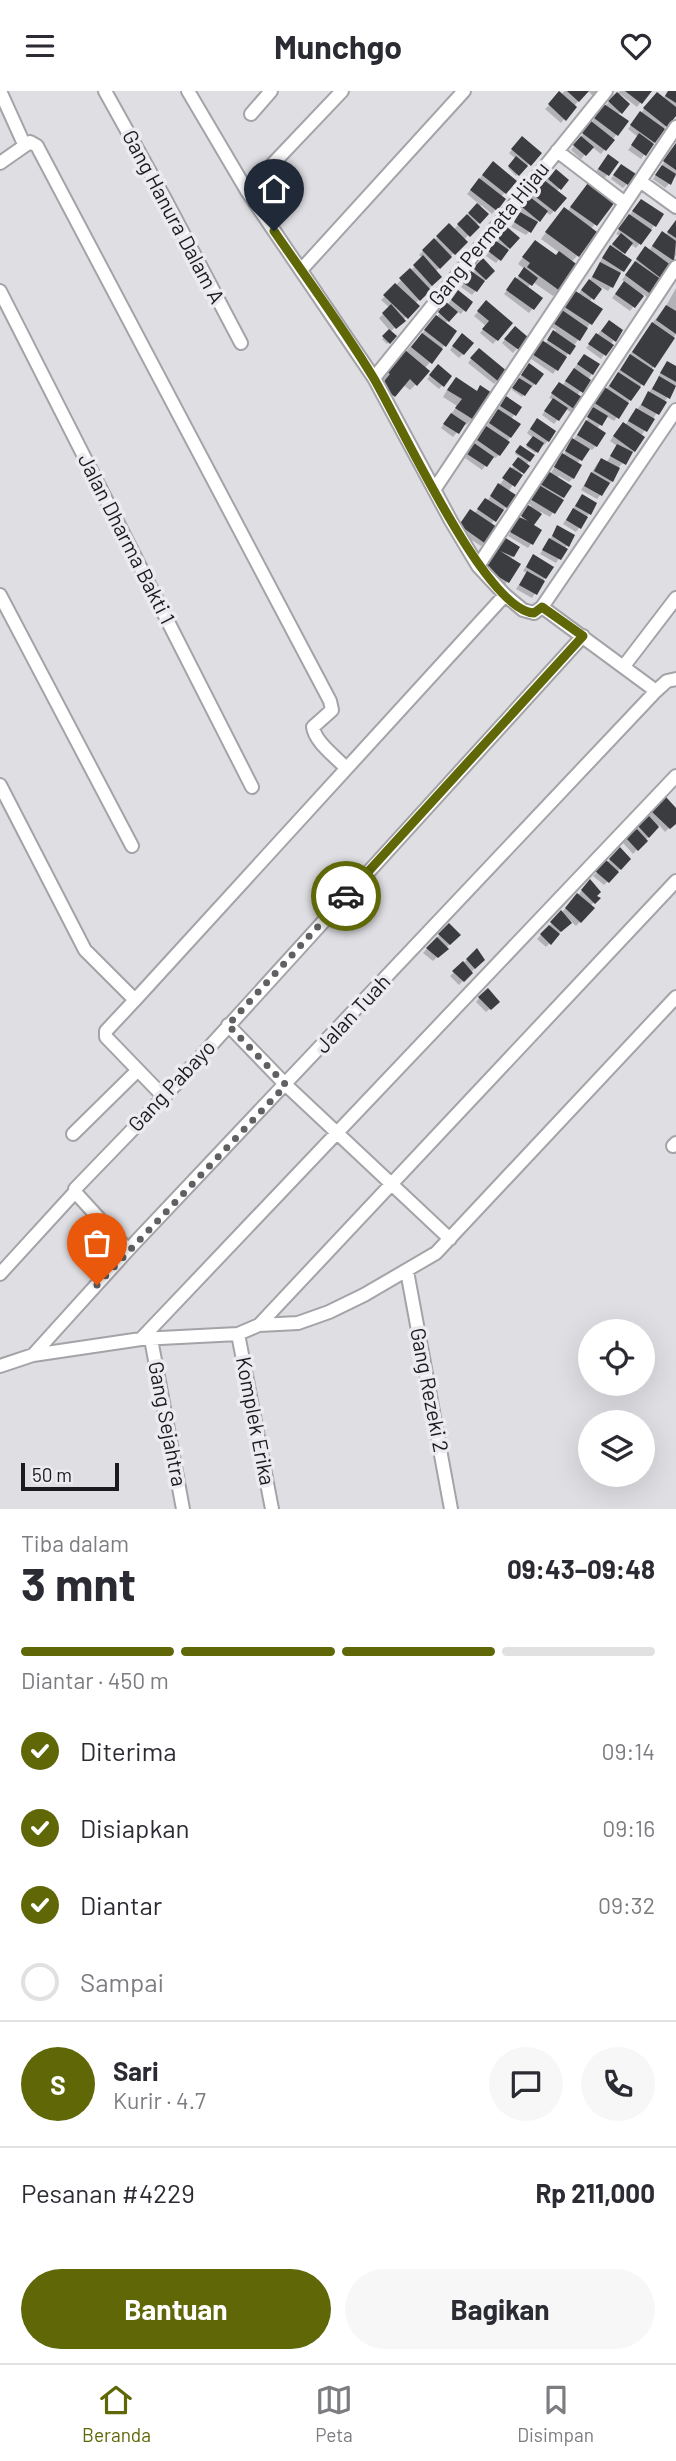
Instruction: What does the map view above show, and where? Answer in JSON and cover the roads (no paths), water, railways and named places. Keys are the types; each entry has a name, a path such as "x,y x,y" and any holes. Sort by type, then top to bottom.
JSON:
{"street":[{"path":"0,91 24,144"},
{"name":"Gang Hanura Dalam A","path":"105,91 241,343"},
{"path":"188,91 247,191 374,378 478,566 523,610 538,610 583,636 656,691"},
{"path":"247,191 342,91"},
{"path":"301,270 464,91"},
{"name":"Gang Permata Hijau","path":"374,378 606,91"},
{"path":"251,114 264,94"},
{"path":"434,490 676,127"},
{"path":"0,163 24,144 30,142 37,146 330,701 332,711 312,730 346,768"},
{"path":"556,151 625,203"},
{"path":"640,181 676,207"},
{"path":"478,566 676,267"},
{"name":"Jalan Dharma Bakti 1","path":"0,291 252,787"},
{"path":"538,610 676,410"},
{"path":"0,595 132,846"},
{"path":"164,1097 105,1035 106,1031 505,595"},
{"path":"624,666 676,598"},
{"name":"Gang Pabayo","path":"0,1274 583,636"},
{"name":"Jalan Tuah","path":"33,1355 128,1250 656,691 667,681 676,680"},
{"path":"146,1339 676,776"},
{"path":"0,785 85,950 135,1000"},
{"path":"259,1325 676,880"},
{"path":"0,1366 33,1355 146,1339 238,1334 259,1325 298,1323 329,1312 407,1271 436,1253 450,1239 676,997"},
{"path":"228,1025 286,1085 450,1239"},
{"path":"73,1135 138,1070"},
{"path":"76,1193 128,1250"},
{"name":"Gang Rezeki 2","path":"407,1271 452,1509"},
{"name":"Komplek Erika","path":"238,1334 272,1509"},
{"name":"Gang Sejahtra","path":"146,1339 183,1509"}]}
